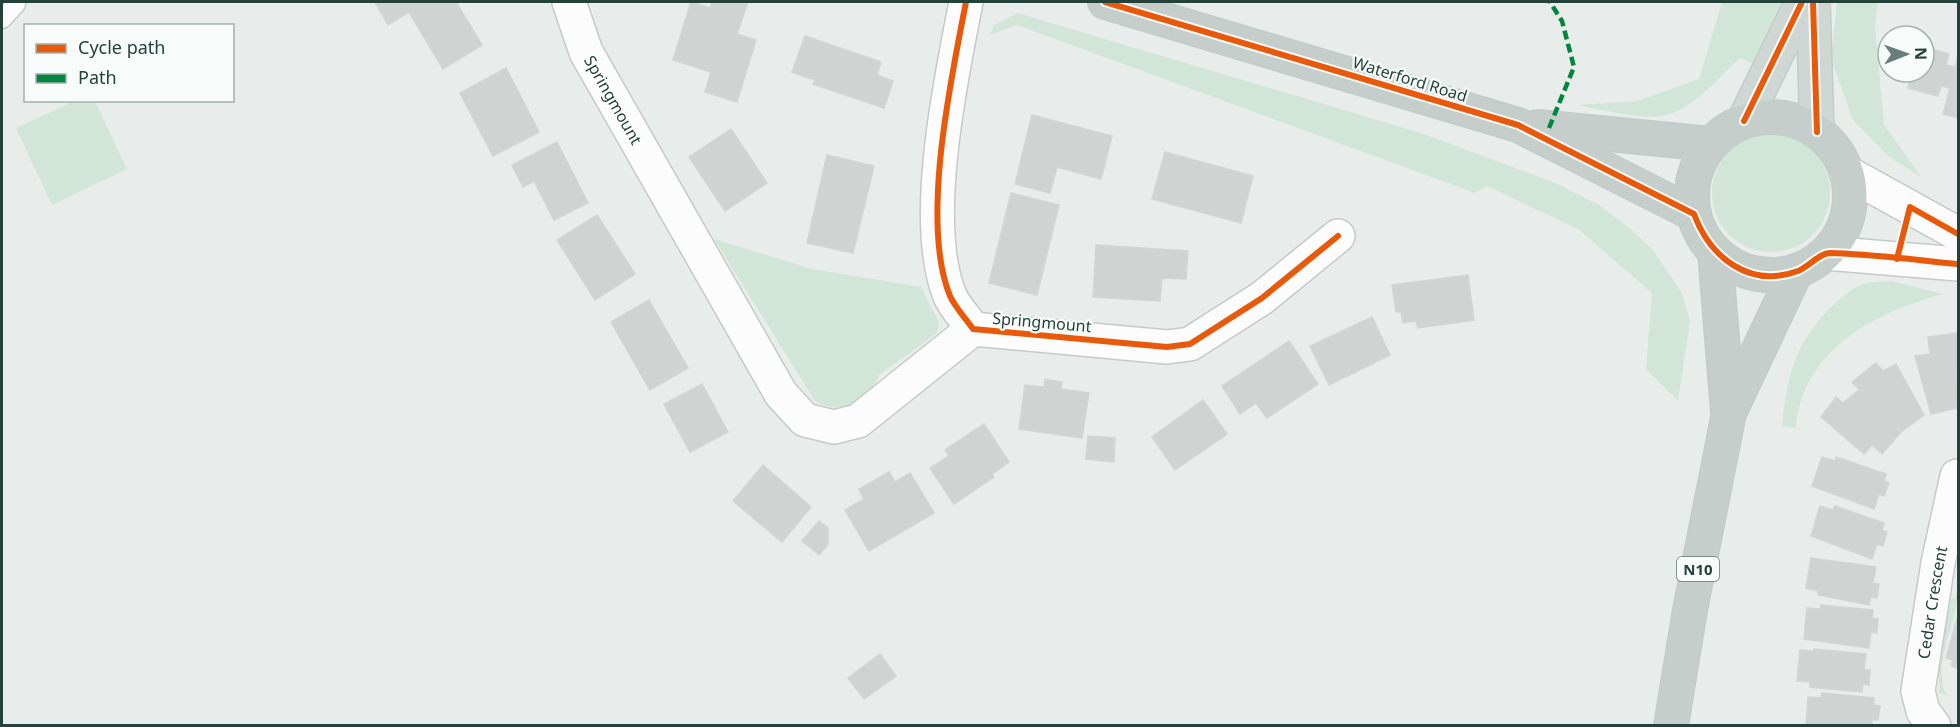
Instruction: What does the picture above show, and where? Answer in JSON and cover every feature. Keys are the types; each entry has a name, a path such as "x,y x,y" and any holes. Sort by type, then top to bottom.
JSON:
{"highway":[{"name":"Waterford Road","path":"1105,2 1518,125 1694,214"},
{"name":"N10","path":"1769,117 1786,119 1817,132 1835,150 1846,172 1850,193 1848,215 1839,236 1826,253 1796,271 1774,276 1753,273 1732,265 1714,252 1701,234 1694,214 1692,189 1698,165 1711,144 1726,130 1744,121 1769,117"},
{"name":"Waterford Road","path":"1518,125 1711,144"},
{"name":"N10","path":"1714,252 1728,414"},
{"name":"N10","path":"1671,726 1728,414 1796,271"}],"main road":[{"path":"1744,121 1802,2"},
{"path":"1813,2 1817,132"}],"street":[{"name":"Springmount","path":"569,2 586,52 781,394 805,420 834,426 858,421 974,329 1167,347 1191,344 1262,298 1338,236"},
{"name":"Springmount","path":"966,2 940,158 938,246 950,297 974,329"},
{"path":"1846,172 1959,234"},
{"path":"1826,253 1959,264"},
{"name":"Cedar Crescent","path":"1934,726 1923,711 1918,691 1938,563 1957,476"}],"lane":[{"path":"2,18 16,4"}],"green space":[{"path":"1722,2 1782,2 1752,63 1740,58 1695,100 1674,113 1663,116 1633,115 1577,105 1637,101 1699,79"},
{"path":"1837,2 1878,2 1875,26 1876,84 1880,84 1884,125 1921,177 1888,156 1853,120 1831,59"},
{"path":"1018,13 1421,133 1556,183 1599,205 1653,250 1682,293 1690,321 1678,401 1646,369 1652,293 1578,229 1487,186 1475,193 1017,25 990,35 994,25"},
{"path":"72,102 95,102 127,169 52,205 16,128"},
{"path":"1771,134 1794,138 1813,151 1826,170 1830,193 1826,216 1813,235 1794,248 1771,252 1748,248 1729,235 1716,216 1712,193 1716,170 1729,151 1748,138"},
{"path":"714,239 812,269 921,287 939,322 937,333 879,375 869,396 851,407 829,407 815,401"},
{"path":"1891,281 1943,294 1893,311 1847,338 1827,356 1812,376 1801,400 1796,428 1782,426 1790,375 1801,346 1810,332 1833,305 1851,290 1866,283"},
{"path":"1958,588 1942,669 1942,682 1946,695 1939,693 1939,669 1947,600 1955,598"}],"building":[{"path":"375,2 456,2 482,45 443,69 409,12 388,25"},
{"path":"691,2 710,8 712,2 748,2 737,34 756,40 737,102 705,92 711,72 673,60"},
{"path":"805,36 881,62 877,75 893,81 884,108 813,84 815,80 792,72"},
{"path":"1936,50 1949,54 1946,65 1955,67 1958,55 1958,118 1943,114 1950,88 1941,86 1938,96 1908,88 1909,84 1936,84"},
{"path":"506,68 539,132 493,156 460,93"},
{"path":"1032,115 1112,136 1101,179 1057,167 1050,193 1015,184"},
{"path":"731,129 767,183 725,211 689,157"},
{"path":"557,142 588,203 554,220 534,181 523,187 512,165"},
{"path":"1165,152 1253,176 1241,223 1152,199"},
{"path":"827,155 874,166 853,253 807,243"},
{"path":"1011,193 1059,205 1037,295 989,283"},
{"path":"597,215 635,274 595,300 557,240"},
{"path":"1096,245 1188,251 1186,279 1162,278 1160,301 1093,297"},
{"path":"1468,275 1474,320 1418,328 1416,321 1403,323 1401,312 1396,312 1392,285"},
{"path":"649,300 688,368 650,390 611,322"},
{"path":"1372,317 1390,355 1329,385 1310,346"},
{"path":"1957,333 1957,408 1931,414 1915,356 1930,354 1928,337"},
{"path":"1289,341 1318,384 1267,418 1256,403 1240,414 1222,386"},
{"path":"1958,352 1958,407 1957,408"},
{"path":"1876,363 1883,371 1896,364 1924,415 1901,432 1852,382"},
{"path":"1045,379 1062,382 1061,389 1089,393 1082,438 1019,429 1025,385 1044,387"},
{"path":"702,384 728,432 690,452 664,404"},
{"path":"1859,390 1901,432 1882,454 1872,445 1864,454 1821,417 1836,397 1843,403"},
{"path":"1203,400 1227,434 1175,470 1152,437"},
{"path":"984,424 1009,462 992,474 994,477 954,504 930,468 949,456 945,450"},
{"path":"1088,436 1115,438 1114,462 1086,459"},
{"path":"1822,457 1835,461 1836,457 1886,474 1884,481 1889,483 1884,496 1879,494 1874,509 1812,486"},
{"path":"763,465 811,507 782,542 733,501"},
{"path":"889,472 895,482 910,473 934,513 869,551 845,510 864,499 859,489"},
{"path":"1820,506 1833,510 1835,506 1884,523 1882,530 1887,532 1883,546 1877,544 1872,559 1811,536"},
{"path":"819,521 828,528 828,544 819,555 802,541"},
{"path":"1811,558 1876,567 1873,583 1879,584 1877,598 1871,597 1869,605 1818,595 1818,591 1806,588"},
{"path":"1821,605 1873,610 1872,618 1878,619 1877,633 1871,632 1869,648 1804,639 1807,608 1821,609"},
{"path":"1958,615 1958,668 1951,666 1953,660 1946,658"},
{"path":"1814,649 1866,654 1864,670 1870,670 1869,685 1863,684 1862,692 1810,687 1810,682 1797,681 1800,650 1813,651"},
{"path":"880,654 896,676 864,699 848,678"},
{"path":"1822,693 1874,698 1874,705 1880,706 1878,720 1872,720 1872,726 1806,726 1808,697 1821,698"}],"marked path":[{"path":"1549,128 1574,67 1562,21 1550,2"}],"cycle path":[{"path":"966,2 941,150 938,230 941,266 950,296 973,329 1167,347 1190,344 1262,298 1338,236"},
{"path":"1105,2 1518,125 1694,214 1701,230 1721,256 1748,272 1763,276 1798,271 1822,255 1830,253 1958,264"},
{"path":"1744,121 1802,2"},
{"path":"1813,2 1817,132"},
{"path":"1897,259 1910,207 1958,234"}]}
